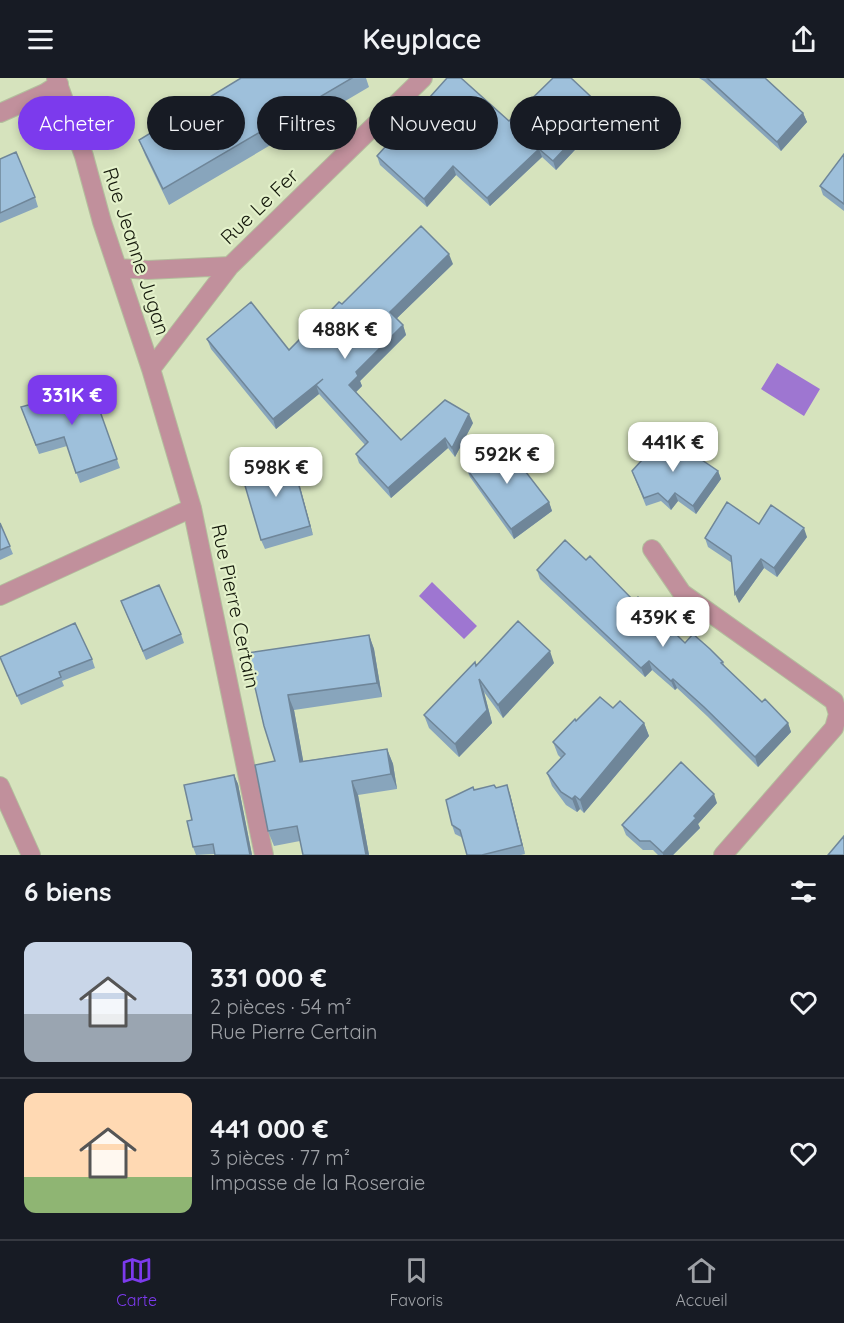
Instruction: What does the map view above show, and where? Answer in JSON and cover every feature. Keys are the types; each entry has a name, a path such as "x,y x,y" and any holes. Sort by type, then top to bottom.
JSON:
{"street":[{"name":"Rue Le Fer","path":"151,369 230,266 423,78"},
{"path":"0,113 45,93 58,81"},
{"name":"Rue Jeanne Jugan","path":"58,81 151,369"},
{"name":"Rue Le Fer","path":"119,268 148,270 230,266"},
{"name":"Rue Pierre Certain","path":"151,369 192,508 264,855"},
{"path":"0,596 192,508"},
{"path":"652,549 682,593 834,701 838,714 834,729 723,855"},
{"path":"0,786 31,855"}],"shaded area":[{"path":"777,363 820,389 804,416 761,389"},
{"path":"432,582 477,626 464,639 419,596"}],"building":[{"path":"241,78 352,78 321,96 257,96 257,134 245,141 245,96 211,96"},
{"path":"447,78 461,78 481,96 431,96"},
{"path":"553,78 571,78 590,96 535,96"},
{"path":"707,78 765,78 803,113 777,142"},
{"path":"498,111 510,120 510,150 538,150 487,198 453,166 424,199 377,156 382,150 498,150"},
{"path":"147,135 147,150 229,150 163,189 139,140"},
{"path":"540,150 563,150 553,161"},
{"path":"16,152 35,197 0,213 0,159"},
{"path":"844,154 844,204 820,186"},
{"path":"421,226 449,254 390,312 403,325 356,372 358,376 349,385 401,440 445,400 469,414 452,448 445,438 388,488 356,454 368,442 316,385 323,379 273,419 207,339 251,302 289,350 339,302 342,304"},
{"path":"91,386 117,459 76,473 64,437 36,445 21,407 32,404 30,398 57,388 60,396"},
{"path":"665,435 718,471 693,506 675,493 668,502 658,493 644,498 632,471"},
{"path":"502,441 549,502 511,529 466,468"},
{"path":"291,456 310,526 261,540 241,472"},
{"path":"727,502 759,524 771,505 804,528 774,568 761,559 735,594 731,556 705,538"},
{"path":"0,523 10,546 0,550"},
{"path":"565,540 586,560 590,556 634,601 638,597 685,643 693,634 762,702 765,699 788,723 755,757 673,679 671,681 649,661 641,668 537,570"},
{"path":"159,585 181,634 143,651 121,601"},
{"path":"518,621 550,651 498,705 479,679 487,710 455,744 424,715 475,662 476,666"},
{"path":"75,623 92,659 59,672 61,677 17,696 0,657"},
{"path":"369,635 377,683 288,695 300,762 387,749 391,774 352,781 366,855 303,855 297,826 268,831 255,765 275,761 264,726 247,653"},
{"path":"600,697 613,708 620,701 644,723 580,800 575,796 572,799 561,792 547,773 565,754 553,742"},
{"path":"681,762 714,794 694,816 696,818 663,853 650,841 640,841 622,825"},
{"path":"234,775 250,855 215,855 213,844 193,847 187,821 192,820 184,785"},
{"path":"494,785 496,788 507,785 522,845 482,855 467,855 460,830 452,825 446,800 473,787 474,790"},
{"path":"844,836 844,855 828,855"}]}
